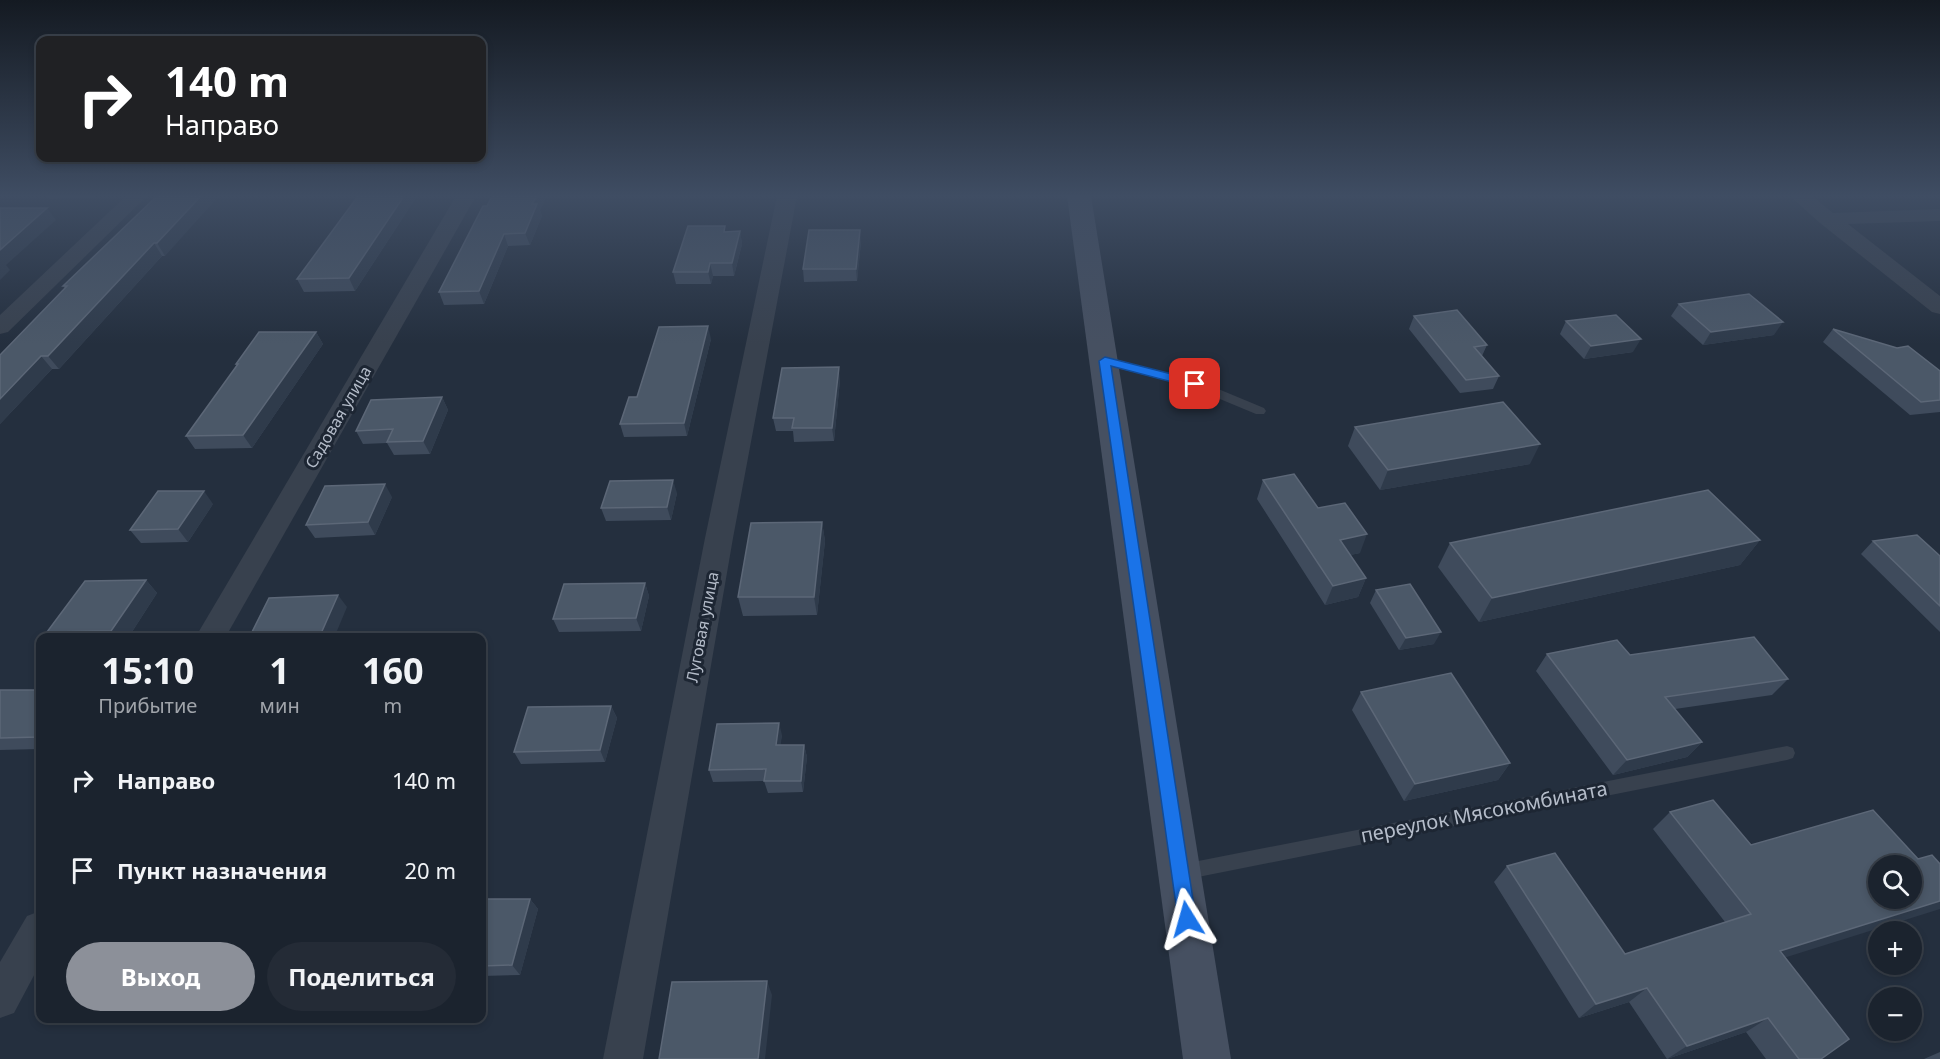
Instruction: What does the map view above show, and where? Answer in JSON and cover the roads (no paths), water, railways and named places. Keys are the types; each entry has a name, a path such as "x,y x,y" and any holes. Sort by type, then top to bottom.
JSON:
{"main road":[{"path":"1087,245 1207,1059"}],"street":[{"path":"0,327 85,245"},
{"name":"Садовая улица","path":"213,633 437,245"},
{"name":"Луговая улица","path":"623,1059 719,538 777,245"},
{"path":"1861,245 1940,308"},
{"path":"0,999 36,936"}],"lane":[{"path":"1105,361 1195,384 1260,411"},
{"name":"переулок Мясокомбината","path":"1180,872 1787,753"}]}
